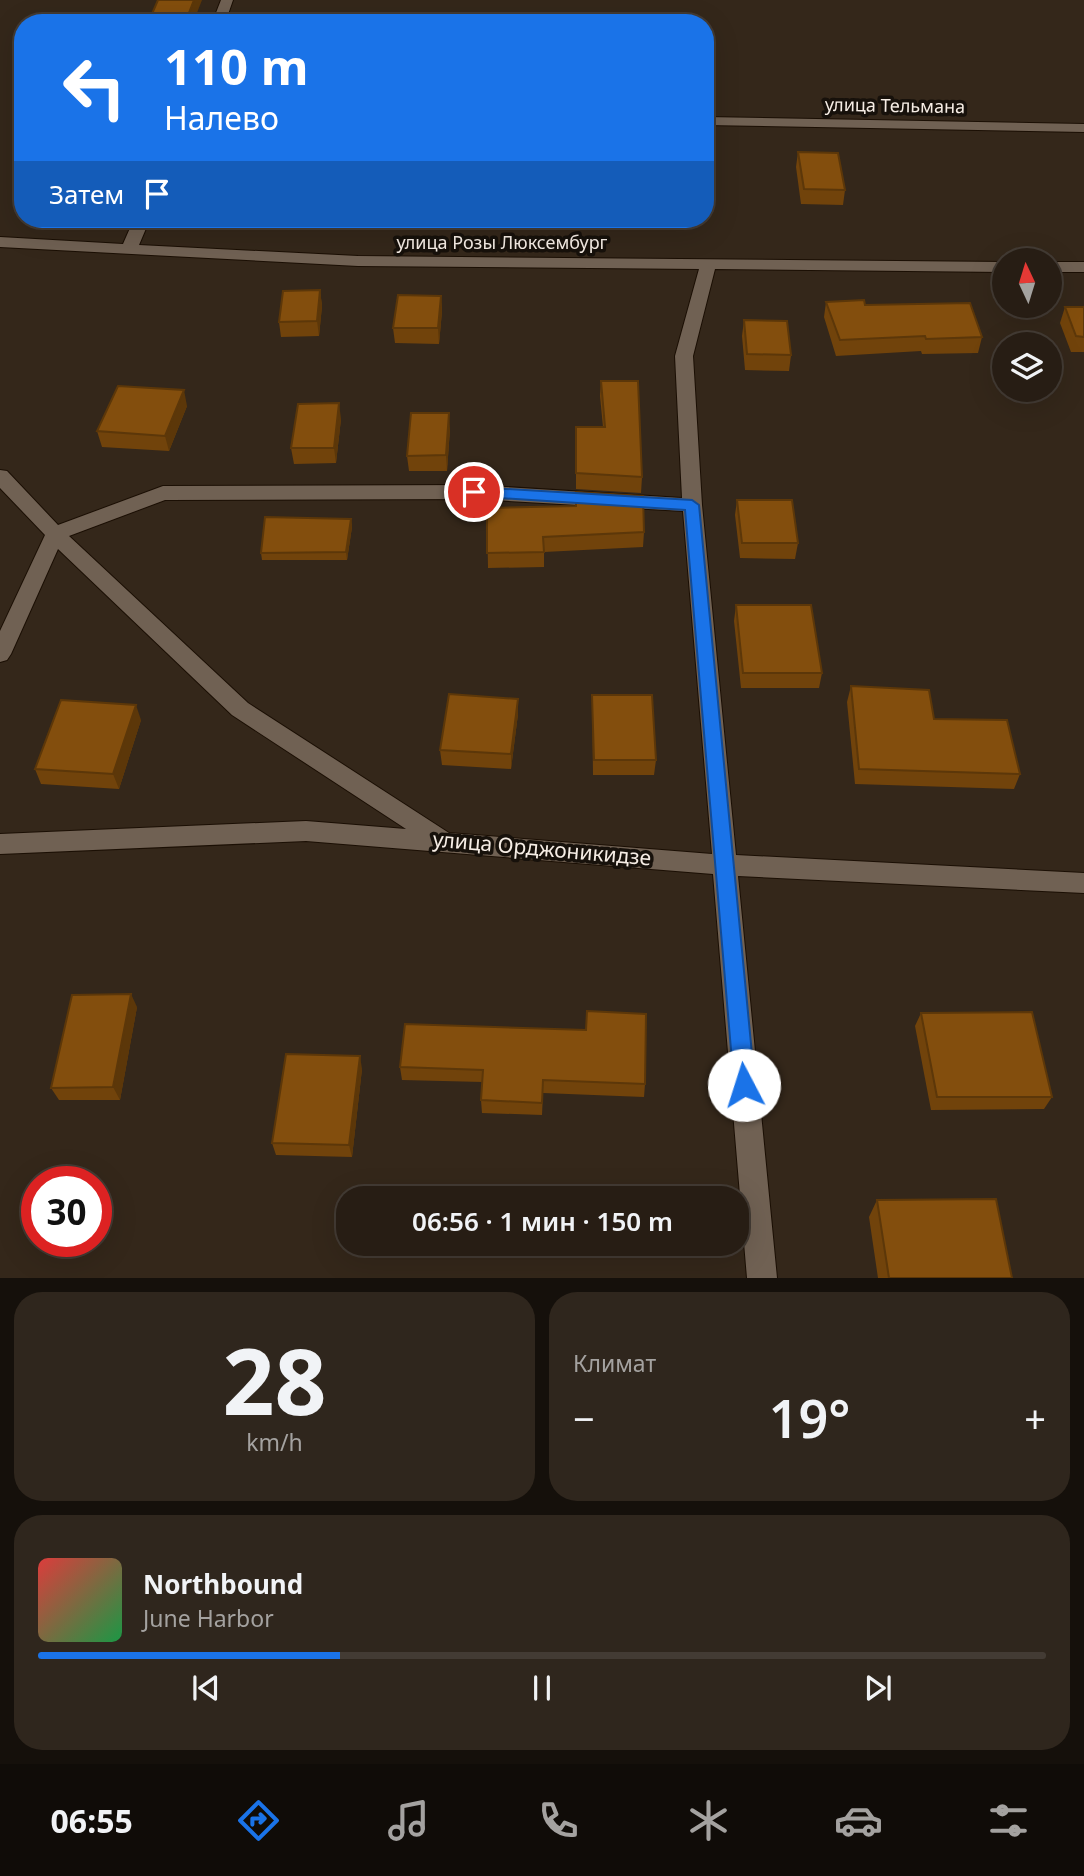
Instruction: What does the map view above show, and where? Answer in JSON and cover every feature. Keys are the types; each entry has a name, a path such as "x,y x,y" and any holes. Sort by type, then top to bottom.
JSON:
{"street":[{"name":"улица Тельмана","path":"714,121 1084,128"},
{"path":"129,248 138,228"},
{"name":"улица Розы Люксембург","path":"0,242 358,261 992,267"},
{"path":"708,264 684,356 692,505 762,1278"},
{"path":"1062,267 1084,267"},
{"path":"0,476 55,534 240,709 442,840"},
{"path":"0,654 55,534 163,493 474,492 692,505"},
{"name":"улица Орджоникидзе","path":"0,844 306,831 724,865 1084,883"}],"building":[{"path":"158,0 194,0 189,14 152,14"},
{"path":"798,152 838,153 845,190 804,189"},
{"path":"320,290 317,321 279,322 283,291"},
{"path":"398,295 441,296 438,328 393,328"},
{"path":"864,300 865,305 970,303 982,337 926,339 925,336 840,340 826,302"},
{"path":"1065,307 1084,307 1084,337 1076,336"},
{"path":"744,320 787,321 791,355 747,354"},
{"path":"601,381 638,381 642,477 576,473 576,427 605,427"},
{"path":"118,386 184,390 165,436 97,431"},
{"path":"339,403 334,448 291,448 298,404"},
{"path":"411,413 449,413 446,455 407,456"},
{"path":"576,492 643,496 644,532 543,537 544,552 487,553 487,508 576,506"},
{"path":"737,500 792,500 798,543 742,543"},
{"path":"265,517 351,519 346,552 261,553"},
{"path":"736,605 811,605 822,673 743,673"},
{"path":"851,686 929,690 934,719 1007,720 1020,774 859,769"},
{"path":"449,694 518,699 511,754 440,750"},
{"path":"592,695 652,695 656,760 594,760"},
{"path":"61,700 136,705 113,774 35,769"},
{"path":"131,994 113,1087 51,1088 72,995"},
{"path":"587,1011 646,1014 645,1084 543,1080 542,1103 481,1100 483,1070 400,1067 405,1024 586,1030"},
{"path":"1032,1012 1052,1097 937,1097 921,1013"},
{"path":"286,1054 360,1056 349,1145 272,1143"},
{"path":"996,1199 1012,1278 889,1278 877,1200"}],"route":[{"path":"474,492 692,505 744,1085"}]}
